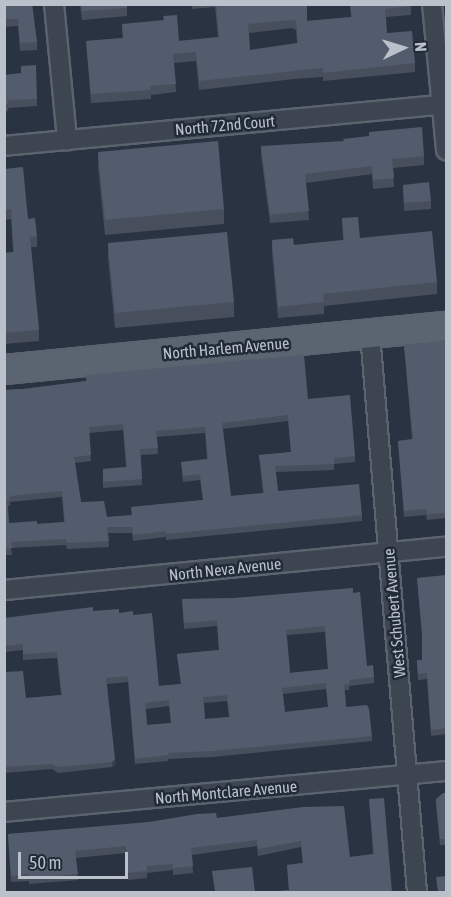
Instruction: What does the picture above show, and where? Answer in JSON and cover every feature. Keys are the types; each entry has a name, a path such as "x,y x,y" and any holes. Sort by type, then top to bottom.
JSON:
{"main road":[{"name":"North Harlem Avenue","path":"4,369 447,326"}],"street":[{"path":"54,4 67,140"},
{"path":"432,4 447,150"},
{"name":"North 72nd Court","path":"4,146 444,104"},
{"name":"West Schubert Avenue","path":"370,334 417,892"},
{"name":"North Neva Avenue","path":"4,590 447,547"},
{"name":"North Montclare Avenue","path":"4,813 447,771"}],"building":[{"path":"4,4 32,4 37,42 20,43 18,19 4,19"},
{"path":"81,4 127,4 127,8 82,11"},
{"path":"216,4 307,4 307,21 352,17 350,4 411,4 411,6 385,9 387,33 412,31 415,63 323,73 323,68 199,81 196,52 173,54 176,84 150,86 151,90 91,94 86,41 123,38 122,24 164,20 163,16 177,15 179,41 219,37","holes":["296,21 298,43 250,50 248,24"]},
{"path":"36,65 37,99 7,100 8,104 4,104 4,75 21,73 21,66"},
{"path":"422,127 424,156 392,159 394,178 373,180 372,166 305,174 309,211 270,215 261,146 344,141 343,139 369,136 369,132"},
{"path":"218,141 224,209 105,220 98,152"},
{"path":"23,167 28,219 35,218 37,236 30,237 39,330 4,333 4,253 14,252 11,209 4,210 4,169"},
{"path":"429,182 431,201 404,203 403,185"},
{"path":"358,217 360,238 432,231 437,282 323,294 324,302 278,307 272,240 293,238 294,245 344,240 342,218"},
{"path":"227,232 234,302 115,313 108,243"},
{"path":"447,341 447,513 427,514 426,509 404,511 398,441 413,439 404,345"},
{"path":"304,355 308,399 350,395 355,456 334,458 334,464 275,466 278,491 359,484 362,515 166,534 166,531 133,535 132,527 107,527 109,541 67,543 66,539 11,542 12,548 4,549 4,390 87,381 86,375","holes":["288,415 291,452 259,455 264,493 231,496 222,423","123,424 127,467 103,469 103,482 142,479 140,449 158,448 156,431 205,427 208,459 181,462 183,476 200,474 203,500 131,507 132,515 107,517 104,501 81,502 74,457 91,455 89,427","62,491 65,522 9,523 7,500 10,500 10,496"]},
{"path":"447,575 447,728 431,730 427,673 418,674 417,660 422,660 422,631 417,578"},
{"path":"353,588 353,593 360,592 367,666 373,665 374,677 349,680 349,684 344,684 346,707 367,705 372,736 168,753 168,755 135,759 128,676 106,678 115,759 112,762 58,767 52,764 4,767 4,672 23,671 26,698 62,695 57,652 23,654 23,644 4,646 4,618 93,607 93,611 119,609 119,613 133,611 133,615 152,613 159,686 181,684 177,654 219,650 217,620 184,623 182,599 234,598","holes":["325,626 328,669 290,673 286,630","326,683 328,707 285,712 282,688","227,695 230,717 205,719 203,697","169,700 171,723 147,725 145,703"]},
{"path":"443,793 447,793 447,843 445,839 440,839 436,799"},
{"path":"384,798 392,892 268,892 289,890 287,865 303,863 301,841 258,849 257,840 191,848 193,866 173,868 173,864 147,866 147,871 128,873 126,846 75,851 78,874 29,878 29,874 11,876 8,834 149,822 197,814 216,813 217,818 304,807 344,806 350,857 374,854 369,799"},
{"path":"252,867 255,892 215,892 212,871"},
{"path":"447,876 447,892 438,892 436,877"}]}
